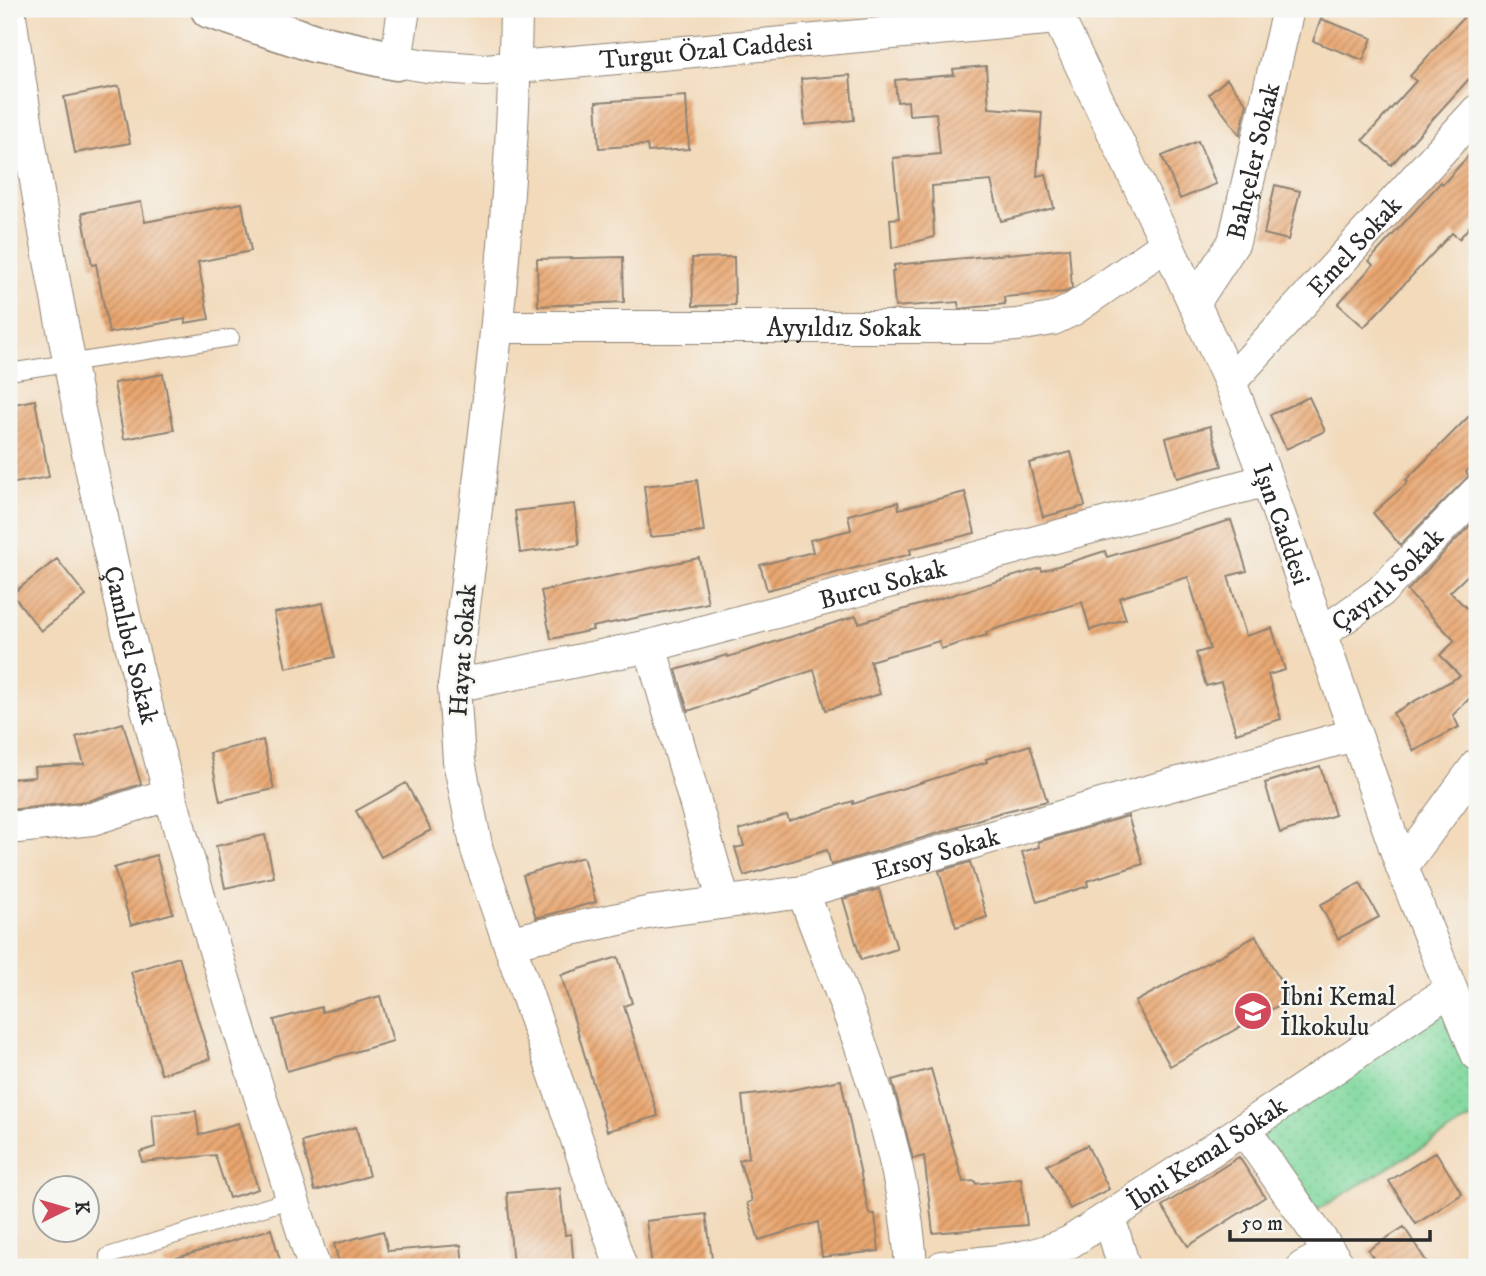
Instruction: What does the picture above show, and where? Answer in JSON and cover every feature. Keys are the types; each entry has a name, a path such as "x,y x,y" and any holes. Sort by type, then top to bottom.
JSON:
{"street":[{"name":"Çamlıbel Sokak","path":"9,9 32,155 71,361 129,637 170,794 224,981 314,1267"},
{"name":"Turgut Özal Caddesi","path":"210,9 314,43 396,61 458,69 515,68 1056,13"},
{"name":"Turgut Özal Caddesi","path":"264,9 396,61"},
{"path":"396,61 404,9"},
{"name":"Hayat Sokak","path":"516,9 515,68 498,327 454,686 459,761 477,850 621,1267"},
{"name":"Bahçeler Sokak","path":"1194,303 1234,242 1288,9"},
{"name":"Işın Caddesi","path":"1056,13 1230,382 1267,480 1402,867 1450,990 1474,1037"},
{"name":"Emel Sokak","path":"1230,382 1477,111"},
{"name":"Ayyıldız Sokak","path":"498,327 989,327 1036,323 1072,310 1167,244"},
{"name":"Burcu Sokak","path":"454,686 650,646 1267,480"},
{"name":"Çayırlı Sokak","path":"1321,634 1380,592 1477,492"},
{"path":"650,646 724,902"},
{"name":"Ersoy Sokak","path":"510,942 652,912 803,892 1135,795 1354,735"},
{"path":"1402,867 1477,765"},
{"path":"9,828 92,819 170,794"},
{"path":"803,892 874,1087 909,1224 911,1267"},
{"name":"İbni Kemal Sokak","path":"942,1267 1052,1251 1070,1242 1450,990"},
{"path":"1244,1129 1325,1262"},
{"path":"1109,1217 1124,1267"}],"lane":[{"path":"9,372 231,338"},
{"path":"108,1256 292,1199"}],"green space":[{"path":"1450,990 1477,1054 1477,1115 1305,1217 1244,1129"}],"building":[{"path":"1471,9 1477,9 1477,70 1391,165 1363,140 1416,81 1410,76"},
{"path":"1321,19 1372,38 1363,60 1313,41"},
{"path":"986,66 989,108 1042,112 1037,176 1046,174 1054,208 1001,221 991,181 932,186 934,237 892,248 890,219 899,218 893,158 940,154 936,113 909,115 908,101 897,102 895,80 954,75 953,69"},
{"path":"850,75 854,120 805,125 801,79"},
{"path":"1227,79 1247,104 1240,135 1209,94"},
{"path":"119,86 130,143 75,153 64,97"},
{"path":"686,96 689,149 648,152 647,145 599,148 596,102"},
{"path":"1198,141 1216,184 1180,199 1162,156"},
{"path":"1477,146 1477,218 1459,239 1452,233 1364,327 1338,304 1373,265 1369,261"},
{"path":"1275,185 1300,191 1288,240 1264,234"},
{"path":"141,202 145,222 242,203 251,251 198,262 209,319 185,323 185,319 109,333 96,264 92,265 82,213"},
{"path":"1069,248 1072,288 1066,292 1004,297 1005,304 959,309 958,302 895,307 892,271 894,265"},
{"path":"623,257 624,302 538,306 537,259"},
{"path":"734,257 735,305 693,306 692,258"},
{"path":"163,374 174,430 124,439 114,383"},
{"path":"1309,397 1325,431 1286,449 1270,415"},
{"path":"35,400 49,477 9,484 9,405"},
{"path":"1477,408 1477,460 1466,472 1469,476 1400,545 1373,513 1408,482 1406,480"},
{"path":"1210,426 1222,466 1177,478 1166,438"},
{"path":"1071,452 1085,506 1043,517 1029,463"},
{"path":"697,480 704,532 650,537 644,486"},
{"path":"965,492 975,533 910,549 911,554 767,590 760,565 813,552 810,540 851,530 848,515 898,502 899,509"},
{"path":"574,504 579,545 520,553 515,511"},
{"path":"1477,518 1477,566 1450,592 1477,618 1477,693 1453,715 1459,727 1414,751 1393,713 1460,676 1440,655 1455,641 1407,591"},
{"path":"1231,520 1247,571 1228,576 1246,636 1272,628 1285,670 1268,675 1281,719 1236,733 1221,682 1206,686 1196,653 1210,649 1188,577 1119,598 1126,619 1090,630 1082,602 941,649 939,641 870,661 880,694 826,710 814,670 688,711 676,670 727,655 728,657 856,616 859,623 1041,568 1042,571 1105,551 1107,557"},
{"path":"699,558 708,603 592,627 593,630 551,639 541,591"},
{"path":"57,559 86,596 41,631 12,594"},
{"path":"323,603 335,657 286,668 274,613"},
{"path":"123,723 141,784 88,801 9,810 9,779 35,777 34,767 84,764 76,737"},
{"path":"263,740 274,789 220,801 210,753"},
{"path":"1030,745 1047,801 1002,812 831,865 827,850 744,876 735,848 744,846 739,830 787,815 789,821 853,801 853,804 987,762 986,759"},
{"path":"1320,766 1335,815 1280,833 1265,783"},
{"path":"406,783 431,830 381,857 356,811"},
{"path":"1128,816 1143,864 1087,881 1088,886 1037,902 1022,852 1039,847 1038,842"},
{"path":"265,835 274,877 225,888 216,846"},
{"path":"156,855 173,913 131,925 114,868"},
{"path":"583,857 596,902 536,918 523,875"},
{"path":"970,862 987,917 956,927 939,871"},
{"path":"1360,883 1379,917 1338,939 1320,905"},
{"path":"879,889 897,949 861,960 843,899"},
{"path":"1256,936 1290,999 1170,1066 1135,1002"},
{"path":"179,957 210,1059 161,1074 131,972"},
{"path":"618,957 632,1003 624,1006 658,1116 607,1131 561,975"},
{"path":"380,996 393,1041 287,1071 274,1020 321,1007 322,1012"},
{"path":"931,1069 963,1182 975,1181 976,1184 1021,1178 1027,1225 933,1233 924,1156 913,1159 892,1080"},
{"path":"841,1080 869,1214 875,1214 879,1251 822,1257 818,1222 759,1240 747,1203 752,1201 739,1160 749,1157 742,1096"},
{"path":"196,1111 199,1135 238,1123 258,1189 229,1198 215,1155 142,1162 140,1152 155,1147 152,1115"},
{"path":"356,1127 369,1176 315,1191 302,1142"},
{"path":"1087,1145 1109,1189 1070,1209 1047,1165"},
{"path":"1436,1152 1462,1194 1416,1224 1389,1181"},
{"path":"1239,1157 1265,1197 1188,1246 1162,1206"},
{"path":"560,1188 565,1235 571,1234 574,1267 513,1267 507,1193"},
{"path":"706,1214 712,1259 652,1266 646,1221"},
{"path":"1404,1227 1430,1267 1379,1267 1368,1250"},
{"path":"271,1229 282,1267 165,1267 164,1262"},
{"path":"383,1231 388,1251 461,1245 463,1267 340,1267 334,1244"}],"place":[{"name":"İbni Kemal İlkokulu","path":"1253,1011"}]}
